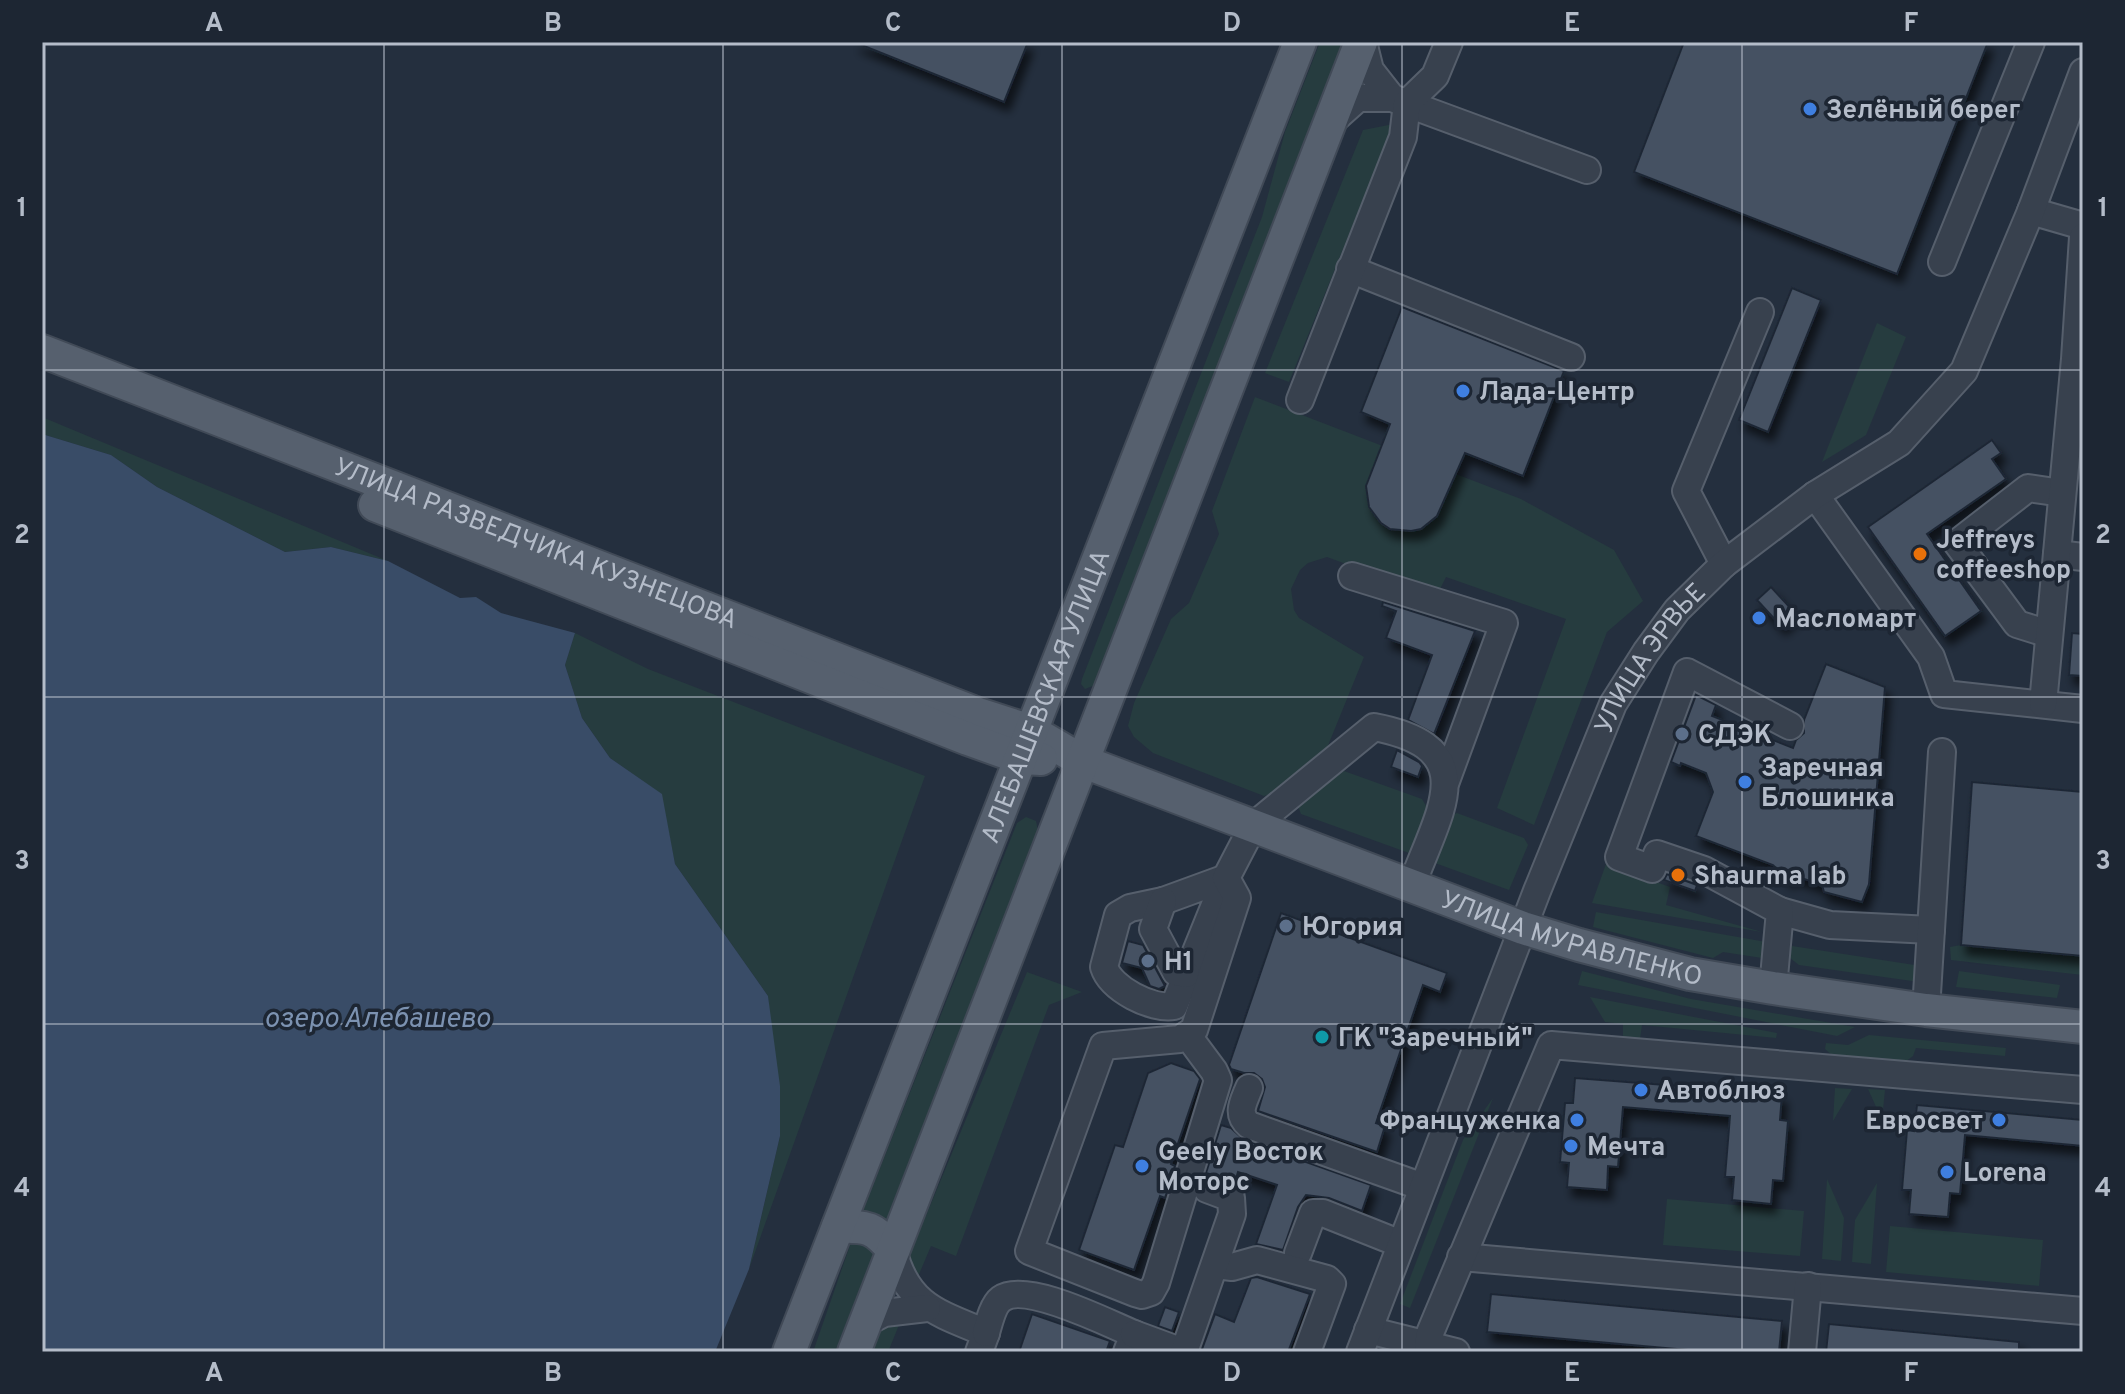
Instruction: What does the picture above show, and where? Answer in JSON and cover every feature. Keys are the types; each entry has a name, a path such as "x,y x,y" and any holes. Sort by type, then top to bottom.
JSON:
{"main road":[{"name":"АЛЕБАШЕВСКАЯ УЛИЦА","path":"789,1352 1300,42"},
{"path":"860,1338 1362,42"},
{"name":"УЛИЦА РАЗВЕДЧИКА КУЗНЕЦОВА","path":"42,351 963,708 1026,744"},
{"name":"УЛИЦА РАЗВЕДЧИКА КУЗНЕЦОВА","path":"42,372 1026,744"},
{"name":"УЛИЦА МУРАВЛЕНКО","path":"1026,744 1084,762 1523,928 1690,974 1926,1010 2083,1027"},
{"path":"838,1227 871,1228 893,1250"}],"street":[{"path":"1300,400 1403,137 1399,100 1370,70 1362,42"},
{"path":"1399,100 1435,76 1449,42"},
{"path":"1942,262 2031,42"},
{"name":"УЛИЦА ЭРВЬЕ","path":"1364,1341 1613,704 1677,610 1724,564 1815,495 1899,443 1964,371 2031,211 2083,72"},
{"path":"1330,123 1358,98 1399,100 1587,170"},
{"path":"2031,211 2083,226"},
{"path":"2043,704 2057,554 2068,509 2079,360 2083,237"},
{"path":"1350,269 1571,357"},
{"path":"1724,564 1686,491 1760,312"},
{"path":"2049,634 2017,624 1957,543 2028,488 2068,509"},
{"path":"1815,495 1931,657 1944,694 2083,709"},
{"path":"2057,554 2083,557"},
{"path":"1352,576 1504,623 1411,887"},
{"path":"1646,652 1790,726"},
{"path":"1687,672 1619,857 1652,869 1657,854 1704,870 1780,911 1830,925 1931,930"},
{"path":"1226,878 1163,901 1130,908 1118,915 1104,967 1107,975 1125,992 1166,1007 1174,1006 1226,878 1253,826 1374,727 1419,739 1438,755 1446,781"},
{"path":"1926,1010 1942,752"},
{"path":"1188,1036 1218,1080 1151,1292 1142,1295 1135,1293 1029,1251 1103,1046 1180,1039 1194,1030 1237,898 1226,878"},
{"path":"1163,901 1153,929 1176,972 1186,974"},
{"path":"1773,988 1780,911"},
{"path":"1428,1345 1461,1257 1551,1045 2083,1090"},
{"path":"1249,1088 1240,1112 1241,1119 1249,1125 1423,1187"},
{"path":"893,1250 897,1266 912,1292 927,1308 982,1342 998,1301 1007,1295 1025,1294 1042,1297 1130,1343 1184,1352 1216,1265 1233,1206 1231,1198 1207,1189"},
{"path":"1298,1253 1313,1213 1323,1213 1401,1244"},
{"path":"1461,1257 2083,1311"},
{"path":"1216,1265 1232,1267 1257,1260 1327,1279 1332,1284 1307,1352"},
{"path":"1802,1352 1808,1286"},
{"path":"860,1338 884,1313 927,1308"},
{"path":"1364,1341 1428,1345 1456,1352"}],"green space":[{"path":"1320,42 1346,42 1095,685 1085,689 1082,679 1262,217 1285,132"},
{"path":"1394,124 1289,382 1265,373 1363,130"},
{"path":"1877,323 1906,337 1866,435 1822,462"},
{"path":"1255,397 1521,499 1614,550 1643,601 1607,632 1534,825 1497,808 1566,619 1446,577 1436,597 1327,557 1308,563 1300,570 1291,589 1294,610 1299,618 1364,657 1327,748 1273,793 1264,796 1153,753 1134,737 1128,726 1134,703 1171,619 1189,603 1219,534 1212,511"},
{"path":"42,417 388,561 331,547 285,552 157,487 111,455 42,434"},
{"path":"575,633 648,669 925,776 749,1269 780,1136 768,996 675,864 661,794 610,758 582,718 565,665"},
{"path":"1344,771 1422,799 1429,811 1416,847 1409,853 1301,814 1297,804 1328,777"},
{"path":"1457,813 1524,838 1528,845 1509,890 1430,859 1446,817"},
{"path":"1026,817 1036,821 1038,831 835,1352 813,1352 855,1231 1017,823"},
{"path":"1606,864 1670,887 1666,905 1762,932 1592,903"},
{"path":"1596,912 1772,943 1770,953 1762,958 1723,952 1713,958 1593,927"},
{"path":"1961,945 2083,956 2083,975 1951,960 1950,947"},
{"path":"1792,946 1921,966 1919,982 1799,965 1790,958"},
{"path":"1582,971 1691,999 1855,1027 1837,1036 1578,985"},
{"path":"1959,971 2060,985 2057,998 1956,987"},
{"path":"1027,972 1082,992 1049,1005 956,1256 931,1246 917,1279 908,1259"},
{"path":"1590,997 1777,1033 1776,1038 1642,1025 1640,1039 1623,1038 1623,1024 1605,1022"},
{"path":"1869,1035 2006,1048 2005,1056 1916,1048 1913,1056 1905,1062 1832,1055 1825,1049 1826,1043 1848,1045"},
{"path":"1835,1088 1852,1089 1833,1121"},
{"path":"1868,1089 1885,1090 1882,1120"},
{"path":"1493,1098 1410,1308 1400,1304 1463,1140"},
{"path":"1827,1179 1844,1218 1841,1261 1822,1259"},
{"path":"1877,1183 1871,1264 1852,1262 1855,1220"},
{"path":"1667,1199 1804,1211 1800,1256 1663,1245"},
{"path":"1890,1226 2043,1240 2039,1286 1886,1272"},
{"path":"901,1320 888,1352 870,1352 878,1329"}],"water":[{"name":"озеро Алебашево","path":"42,434 111,455 157,487 285,552 331,547 388,561 460,598 476,597 501,613 575,633 565,665 582,718 610,758 662,794 675,864 768,996 780,1086 780,1136 749,1269 715,1352 42,1352"}],"building":[{"path":"854,42 1028,42 1004,102"},
{"name":"Зелёный берег","path":"1684,42 1988,42 1897,274 1634,172"},
{"path":"1792,288 1821,300 1768,432 1739,420"},
{"name":"Лада-Центр","path":"1402,307 1564,371 1523,476 1465,453 1437,516 1421,529 1411,531 1390,529 1369,507 1366,486 1390,424 1361,412"},
{"path":"1992,440 2001,453 1992,459 2006,479 1927,534 1981,611 1945,636 1868,527"},
{"path":"1771,587 1795,613 1781,626 1757,600"},
{"path":"1383,602 1475,631 1434,734 1408,720 1432,655 1386,638 1396,611 1382,606"},
{"path":"2072,633 2083,634 2083,676 2069,675"},
{"path":"1826,664 1885,687 1869,884 1862,902 1824,892 1822,885 1793,875 1788,879 1773,865 1696,836 1713,792 1706,773 1671,762 1696,695 1716,705 1712,716 1793,748 1804,733 1804,720"},
{"path":"1397,750 1419,762 1422,766 1418,777 1391,767"},
{"path":"1972,782 2083,792 2083,956 1961,945"},
{"path":"1667,874 1697,885 1695,891 1664,880"},
{"name":"ГК \"Заречный\"","path":"1281,913 1447,973 1440,992 1423,985 1376,1123 1385,1126 1377,1152 1258,1111 1265,1087 1262,1079 1254,1073 1231,1069 1229,1065"},
{"path":"1128,941 1143,945 1165,986 1159,989 1150,986 1142,968 1122,963"},
{"name":"Geely Восток Моторс","path":"1171,1063 1194,1071 1200,1079 1171,1164 1175,1166 1165,1198 1160,1196 1134,1270 1079,1250 1115,1145 1123,1147 1148,1073"},
{"path":"1575,1078 1782,1094 1780,1120 1788,1121 1783,1181 1773,1180 1771,1204 1732,1200 1734,1177 1725,1177 1730,1116 1623,1107 1618,1167 1608,1166 1607,1190 1567,1187 1569,1163 1560,1162 1565,1103 1573,1103"},
{"path":"1917,1105 2083,1120 2083,1146 1965,1135 1960,1194 1950,1193 1948,1217 1909,1214 1911,1190 1902,1190 1907,1130 1914,1131"},
{"path":"1221,1125 1231,1128 1244,1140 1371,1185 1362,1211 1329,1198 1306,1195 1298,1207 1283,1250 1256,1244 1277,1185 1238,1172 1235,1182 1206,1173"},
{"path":"1257,1277 1310,1294 1288,1352 1201,1352 1215,1314 1234,1322 1251,1278"},
{"path":"1491,1294 1782,1321 1779,1352 1710,1352 1487,1332"},
{"path":"1165,1307 1179,1312 1172,1331 1158,1326"},
{"path":"1032,1314 1110,1341 1106,1352 1019,1352"},
{"path":"1829,1324 2019,1342 2019,1352 1826,1352"}],"place":[{"name":"Зелёный берег","path":"1810,109"},
{"name":"Лада-Центр","path":"1463,391"},
{"name":"Jeffreys coffeeshop","path":"1920,554"},
{"name":"Масломарт","path":"1759,618"},
{"name":"СДЭК","path":"1682,734"},
{"name":"Заречная Блошинка","path":"1745,782"},
{"name":"Shaurma lab","path":"1678,875"},
{"name":"Югория","path":"1286,926"},
{"name":"Н1","path":"1148,961"},
{"name":"ГК \"Заречный\"","path":"1322,1037"},
{"name":"Автоблюз","path":"1641,1090"},
{"name":"Француженка","path":"1577,1120"},
{"name":"Евросвет","path":"1999,1120"},
{"name":"Мечта","path":"1571,1146"},
{"name":"Geely Восток Моторс","path":"1142,1166"},
{"name":"Lorena","path":"1947,1172"}]}
